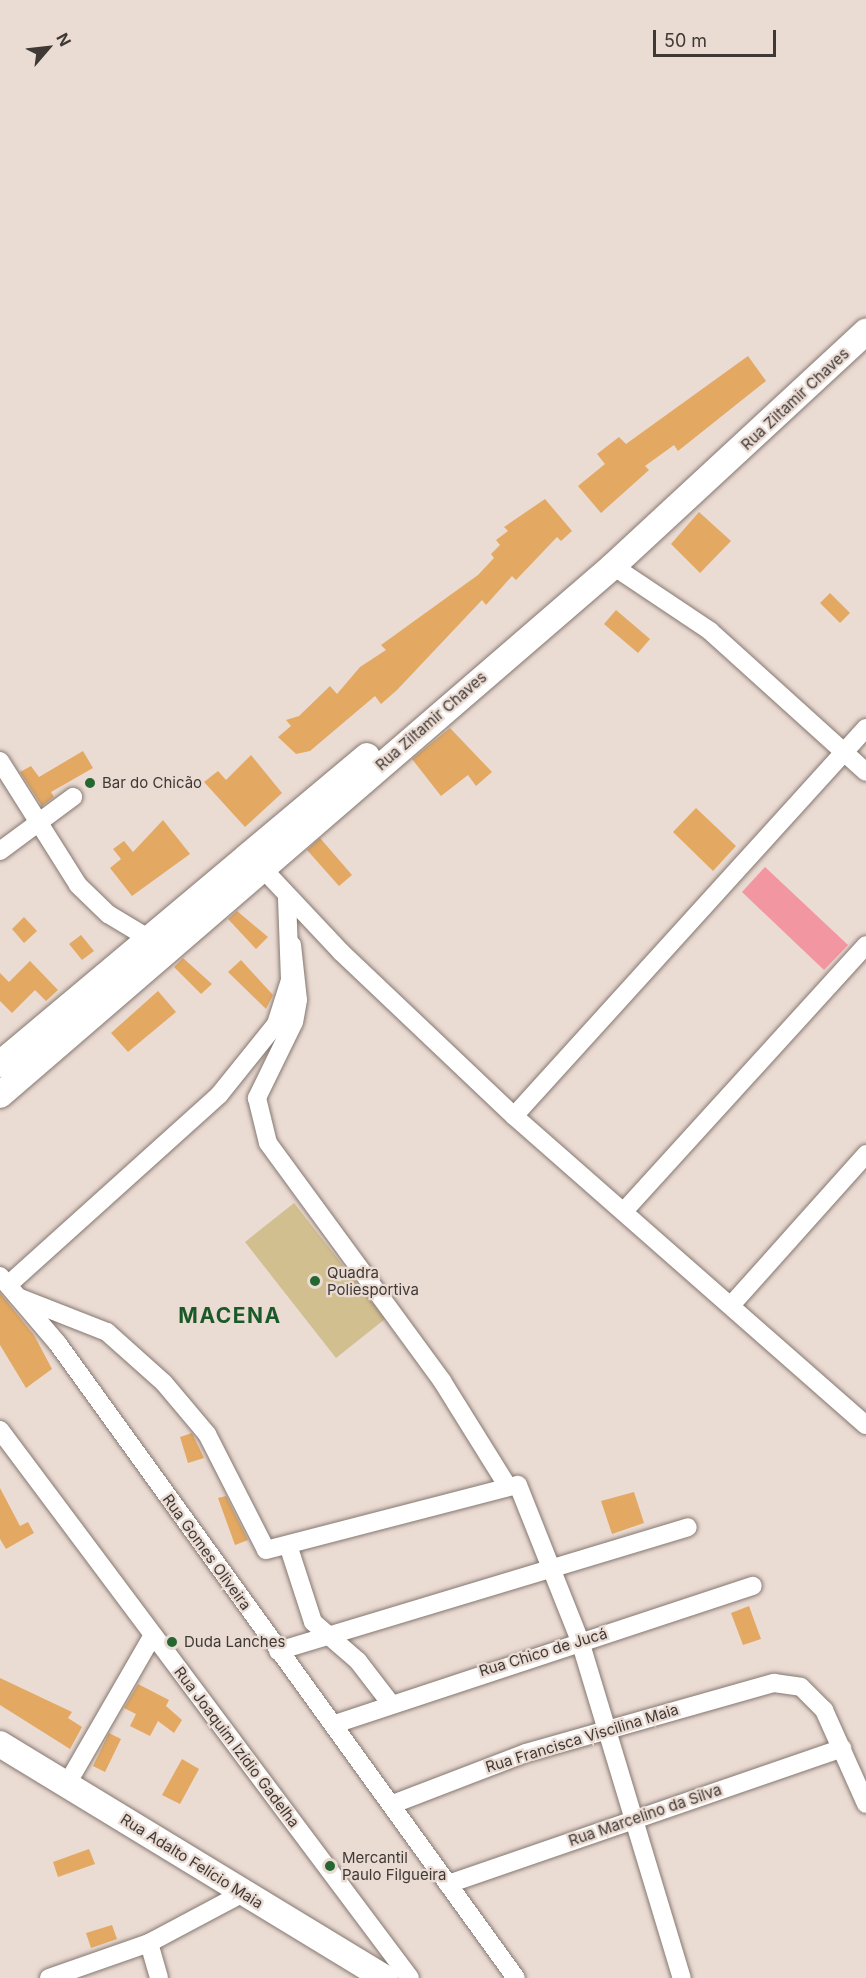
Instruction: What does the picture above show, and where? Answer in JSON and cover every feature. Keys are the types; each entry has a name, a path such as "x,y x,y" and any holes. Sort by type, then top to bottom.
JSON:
{"street":[{"name":"Rua Ziltamir Chaves","path":"542,616 613,566 861,336"},
{"name":"Rua Ziltamir Chaves","path":"2,1059 148,938 308,817 542,616 820,364 861,336"},
{"path":"613,566 710,631 866,772"},
{"path":"514,1116 843,750 866,728"},
{"path":"0,761 40,819 78,885 108,914 148,938"},
{"path":"0,851 40,819 73,797"},
{"name":"Rua Ziltamir Chaves","path":"0,1095 264,870 308,817"},
{"path":"264,870 287,898 514,1116 733,1303 866,1425"},
{"path":"287,898 298,1000 294,1022 257,1098 268,1143 442,1382 506,1485"},
{"path":"292,945 290,980 276,1024 219,1095 9,1286 108,1332 164,1383 207,1434 263,1548 289,1548 506,1485 521,1489 554,1565 580,1641 682,1978"},
{"path":"625,1210 866,945"},
{"path":"733,1303 866,1154"},
{"name":"Rua Gomes Oliveira","path":"9,1286 278,1651 335,1724 516,1978"},
{"name":"Rua Joaquim Izídio Gadelha","path":"0,1430 410,1978"},
{"path":"278,1651 554,1565 688,1527"},
{"path":"289,1548 303,1600 313,1622 358,1662 391,1704"},
{"name":"Rua Chico de Jucá","path":"335,1724 580,1641 753,1586"},
{"path":"67,1784 153,1635"},
{"name":"Rua Francisca Viscilina Maia","path":"393,1804 464,1774 608,1728 774,1683 811,1694 842,1748"},
{"name":"Rua Adalto Felício Maia","path":"0,1744 385,1978"},
{"path":"842,1748 866,1804"},
{"name":"Rua Marcelino da Silva","path":"448,1884 842,1748"},
{"path":"49,1978 149,1943 243,1893"},
{"path":"149,1943 159,1978"}],"shaded area":[{"path":"765,867 848,945 824,970 742,892"},
{"name":"Quadra Poliesportiva","path":"294,1203 385,1319 336,1358 245,1242"}],"building":[{"path":"748,356 766,381 678,451 674,445 645,466 649,470 601,513 578,486 605,464 597,454 619,437 626,444"},
{"path":"545,499 572,531 561,541 557,537 516,580 512,576 486,605 482,600 397,690 381,704 375,696 310,751 296,754 278,737 291,726 286,720 299,716 330,686 337,694 360,667 386,650 381,645 478,575 494,558 491,554 500,545 496,540 508,531 504,527"},
{"path":"699,512 731,541 700,573 671,544"},
{"path":"830,593 850,613 840,623 820,603"},
{"path":"616,610 650,639 638,653 604,624"},
{"path":"450,728 492,772 476,786 468,775 441,796 412,759"},
{"path":"83,751 93,768 51,792 54,797 42,806 20,772 31,766 39,777"},
{"path":"251,755 282,793 245,827 204,782 218,771 226,780"},
{"path":"696,808 736,846 713,871 673,832"},
{"path":"163,820 190,854 132,896 110,868 121,859 113,849 124,841 133,852"},
{"path":"320,838 352,875 339,886 307,850"},
{"path":"237,911 268,937 256,949 228,919"},
{"path":"24,917 37,931 24,943 12,929"},
{"path":"81,935 94,951 82,960 69,944"},
{"path":"183,958 212,984 201,994 174,967"},
{"path":"241,960 273,995 266,1009 228,972"},
{"path":"30,961 58,990 46,1001 35,990 12,1013 0,1001 0,973 9,982"},
{"path":"158,991 176,1012 128,1052 111,1033"},
{"path":"0,1293 34,1335 52,1369 26,1388 0,1345"},
{"path":"192,1433 204,1458 188,1463 180,1437"},
{"path":"0,1488 20,1526 28,1522 34,1533 6,1549 0,1539"},
{"path":"634,1492 644,1523 612,1534 601,1501"},
{"path":"226,1496 248,1540 235,1545 218,1498"},
{"path":"749,1606 761,1639 743,1645 731,1613"},
{"path":"0,1678 72,1712 68,1718 82,1727 70,1749 0,1705"},
{"path":"138,1684 169,1700 166,1706 182,1720 174,1733 158,1721 150,1736 130,1726 136,1714 124,1708"},
{"path":"109,1733 121,1739 105,1772 93,1766"},
{"path":"182,1759 199,1769 180,1804 162,1795"},
{"path":"89,1849 95,1864 58,1877 53,1862"},
{"path":"112,1925 117,1939 91,1948 86,1933"}],"place":[{"name":"Bar do Chicão","path":"90,783"},
{"name":"Quadra Poliesportiva","path":"315,1281"},
{"name":"Duda Lanches","path":"172,1642"},
{"name":"Mercantil Paulo Filgueira","path":"330,1866"}],"district":[{"name":"MACENA","path":"230,1316"}]}
